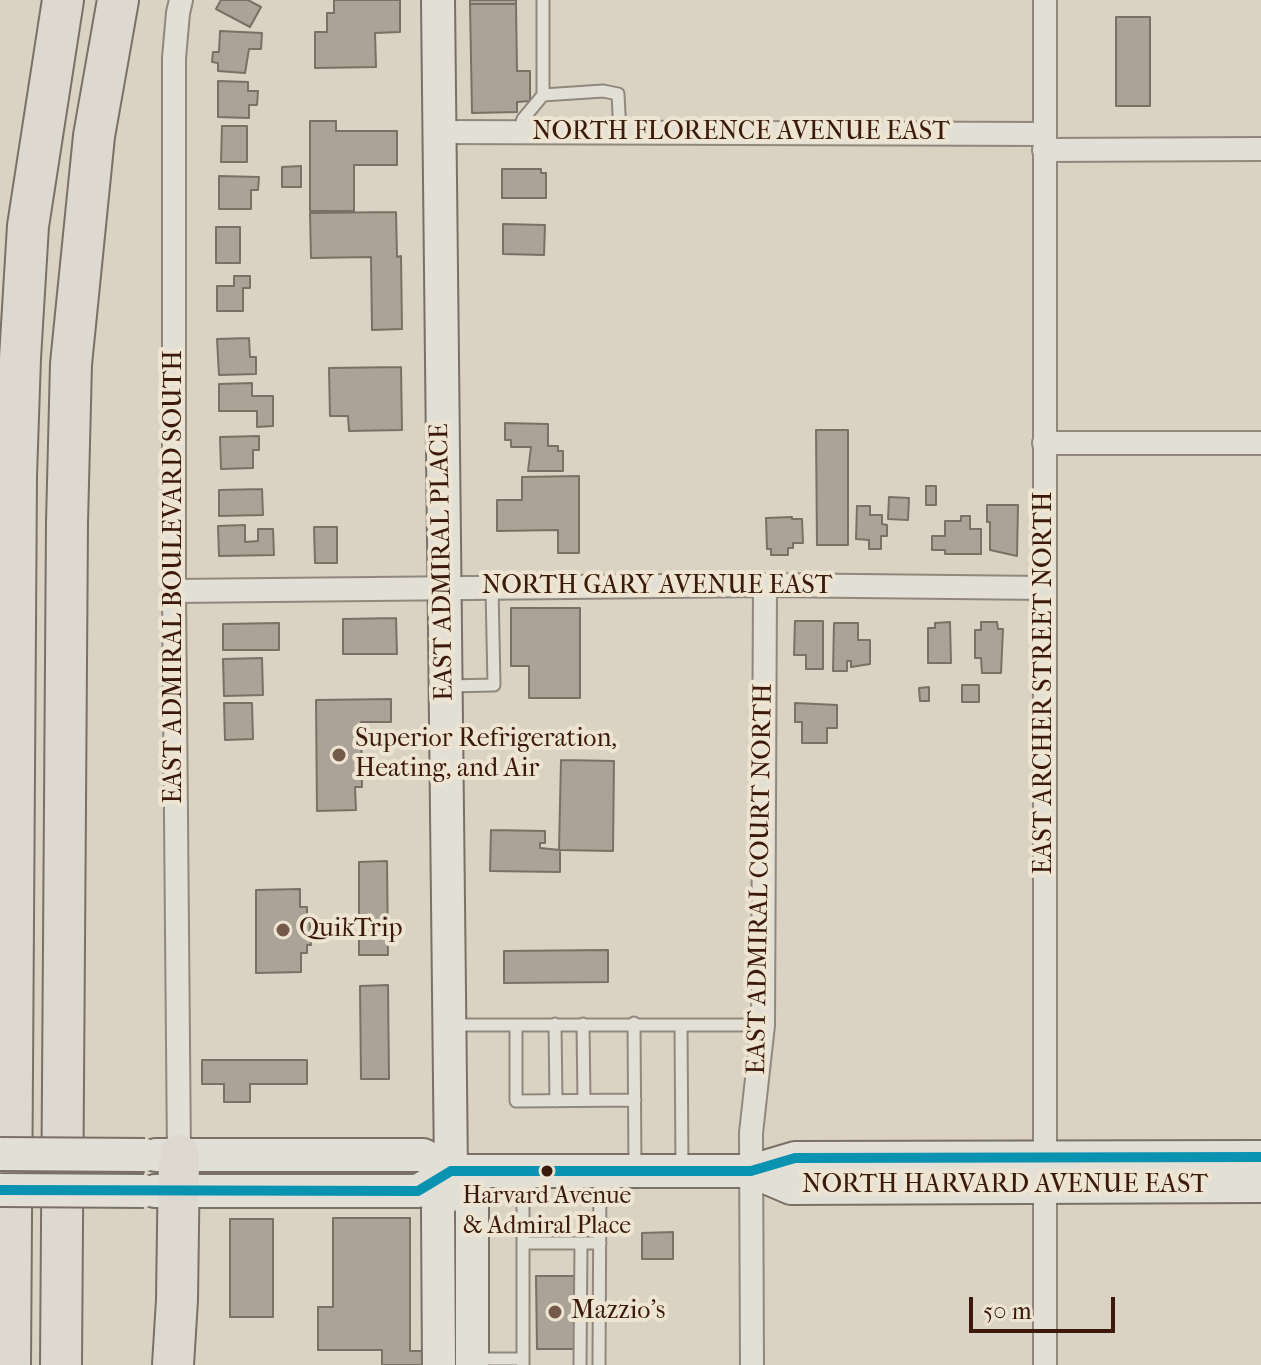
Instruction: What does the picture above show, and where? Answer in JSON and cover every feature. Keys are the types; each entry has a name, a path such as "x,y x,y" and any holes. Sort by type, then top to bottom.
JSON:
{"highway":[{"path":"10,1365 16,475 28,226 63,0"},
{"path":"61,1365 66,539 71,364 94,136 118,0"},
{"path":"0,472 15,594"},
{"path":"162,1173 173,1365"}],"main road":[{"name":"EAST ADMIRAL PLACE","path":"438,0 451,1171"},
{"path":"0,1154 162,1173 418,1191 451,1171"},
{"name":"NORTH HARVARD AVENUE EAST","path":"1047,1172 1261,1157"},
{"name":"NORTH HARVARD AVENUE EAST","path":"451,1171 751,1171 795,1158 1261,1186"},
{"path":"451,1171 472,1207 472,1362"},
{"path":"439,1365 438,1210 451,1171"},
{"path":"0,1190 162,1173"}],"street":[{"name":"EAST ADMIRAL BOULEVARD SOUTH","path":"162,1173 174,591 174,58 181,0"},
{"name":"EAST ARCHER STREET NORTH","path":"1045,0 1045,1365"},
{"name":"NORTH FLORENCE AVENUE EAST","path":"439,132 620,133 1261,149"},
{"path":"1044,443 1261,443"},
{"name":"NORTH GARY AVENUE EAST","path":"174,591 765,585 1045,588"},
{"name":"EAST ADMIRAL COURT NORTH","path":"752,1365 751,1133 763,1025 765,585"}],"lane":[{"path":"519,132 523,119 543,95 543,0"},
{"path":"543,95 603,91 618,94 620,133"},
{"path":"444,687 494,685 492,588"},
{"path":"634,1023 635,1171"},
{"path":"555,1024 556,1101"},
{"path":"583,1024 584,1100"},
{"path":"448,1025 763,1025"},
{"path":"516,1025 516,1101 635,1100"},
{"path":"681,1025 682,1171"},
{"path":"472,1362 523,1362 523,1171"},
{"path":"599,1365 600,1171"},
{"path":"523,1243 600,1243"},
{"path":"580,1365 581,1243"}],"building":[{"path":"221,0 248,0 261,7 250,27 216,9"},
{"path":"334,0 400,0 400,32 375,33 376,67 315,68 315,32 327,32 327,13 334,13"},
{"path":"470,0 516,0 516,4 470,4"},
{"path":"470,4 516,4 517,71 530,71 530,101 517,102 517,112 472,113"},
{"path":"1116,17 1150,17 1150,106 1116,106"},
{"path":"220,31 262,33 261,49 249,49 245,73 218,71 218,63 212,62 213,52 219,52"},
{"path":"218,81 248,82 248,91 258,91 257,105 249,105 249,118 218,117"},
{"path":"310,121 336,121 336,131 397,131 397,165 354,165 354,211 310,211"},
{"path":"222,126 247,126 247,162 221,162"},
{"path":"301,166 301,187 282,187 282,167"},
{"path":"502,169 541,169 541,173 546,173 546,198 502,198"},
{"path":"219,176 259,177 258,190 251,190 251,209 219,209"},
{"path":"396,212 397,257 401,256 402,329 372,330 371,257 311,258 310,213"},
{"path":"503,224 545,225 544,255 503,254"},
{"path":"216,227 240,227 240,263 216,263"},
{"path":"234,276 250,276 250,288 243,288 243,311 217,311 217,286 234,286"},
{"path":"249,338 250,357 256,357 256,374 219,375 217,339"},
{"path":"401,367 402,430 349,431 348,416 330,416 329,368"},
{"path":"252,383 252,396 273,396 273,426 257,427 257,411 219,411 219,384"},
{"path":"505,423 548,424 548,446 558,446 558,451 563,451 563,471 528,471 531,447 511,447 511,440 505,440"},
{"path":"816,430 848,430 848,545 817,545"},
{"path":"259,436 259,450 253,450 253,468 221,469 220,437"},
{"path":"579,476 579,553 558,553 558,530 497,531 497,500 522,500 522,477"},
{"path":"926,486 936,486 936,505 926,505"},
{"path":"262,489 263,515 219,516 219,490"},
{"path":"889,497 909,498 908,520 888,519"},
{"path":"987,505 1018,505 1017,556 990,550"},
{"path":"857,506 870,506 870,515 882,515 882,524 887,525 887,536 881,536 881,549 869,549 869,540 856,539"},
{"path":"961,516 970,516 970,529 981,529 981,554 945,554 945,550 932,550 932,536 945,536 945,521 961,521"},
{"path":"766,518 802,519 803,543 793,543 793,548 788,548 788,555 771,555 771,549 767,549"},
{"path":"245,525 245,542 258,541 258,529 273,529 274,555 219,556 218,526"},
{"path":"314,527 337,527 337,563 315,563"},
{"path":"511,608 580,608 580,698 529,698 529,666 511,666"},
{"path":"396,618 397,654 343,654 343,619"},
{"path":"795,621 823,621 823,669 806,669 806,655 794,655"},
{"path":"950,622 951,663 928,663 928,628 935,628 935,623"},
{"path":"981,622 997,622 998,629 1003,629 1001,673 982,673 981,658 975,658 975,630 981,630"},
{"path":"279,623 279,650 223,650 223,624"},
{"path":"834,623 858,623 858,640 870,640 870,664 851,667 851,661 847,661 847,671 833,671"},
{"path":"262,658 263,695 224,696 223,659"},
{"path":"962,685 979,685 979,702 962,702"},
{"path":"929,687 929,701 920,701 919,688"},
{"name":"Superior Refrigeration, Heating, and Air","path":"391,699 391,722 361,722 362,787 355,787 356,810 317,811 316,700"},
{"path":"224,703 252,703 253,739 225,740"},
{"path":"795,703 837,705 837,728 827,728 827,743 802,743 802,722 795,722"},
{"path":"561,760 614,761 613,851 559,850"},
{"path":"491,830 545,831 545,843 540,843 540,848 560,850 560,872 490,871"},
{"name":"QuikTrip","path":"387,861 388,955 359,955 359,862"},
{"name":"QuikTrip","path":"300,889 300,907 307,907 307,916 310,916 311,945 307,945 307,953 301,953 301,972 256,973 256,890"},
{"path":"608,950 608,982 504,983 504,951"},
{"name":"QuikTrip","path":"388,985 389,1079 361,1079 360,986"},
{"path":"202,1060 307,1060 307,1084 250,1084 250,1102 224,1102 224,1084 202,1084"},
{"path":"333,1218 410,1218 410,1351 423,1351 423,1365 382,1365 382,1350 318,1350 318,1307 333,1307"},
{"path":"230,1219 273,1219 273,1317 230,1317"},
{"path":"673,1232 673,1259 642,1259 642,1233"},
{"name":"Mazzio's","path":"536,1276 574,1276 574,1349 537,1349"}],"transit line":[{"path":"451,1171 751,1171 795,1158 1261,1157"},
{"path":"0,1190 418,1191 451,1171"}],"place":[{"name":"Superior Refrigeration, Heating, and Air","path":"339,755"},
{"name":"QuikTrip","path":"283,930"},
{"name":"Harvard Avenue & Admiral Place","path":"547,1171"},
{"name":"Mazzio's","path":"555,1312"}]}
